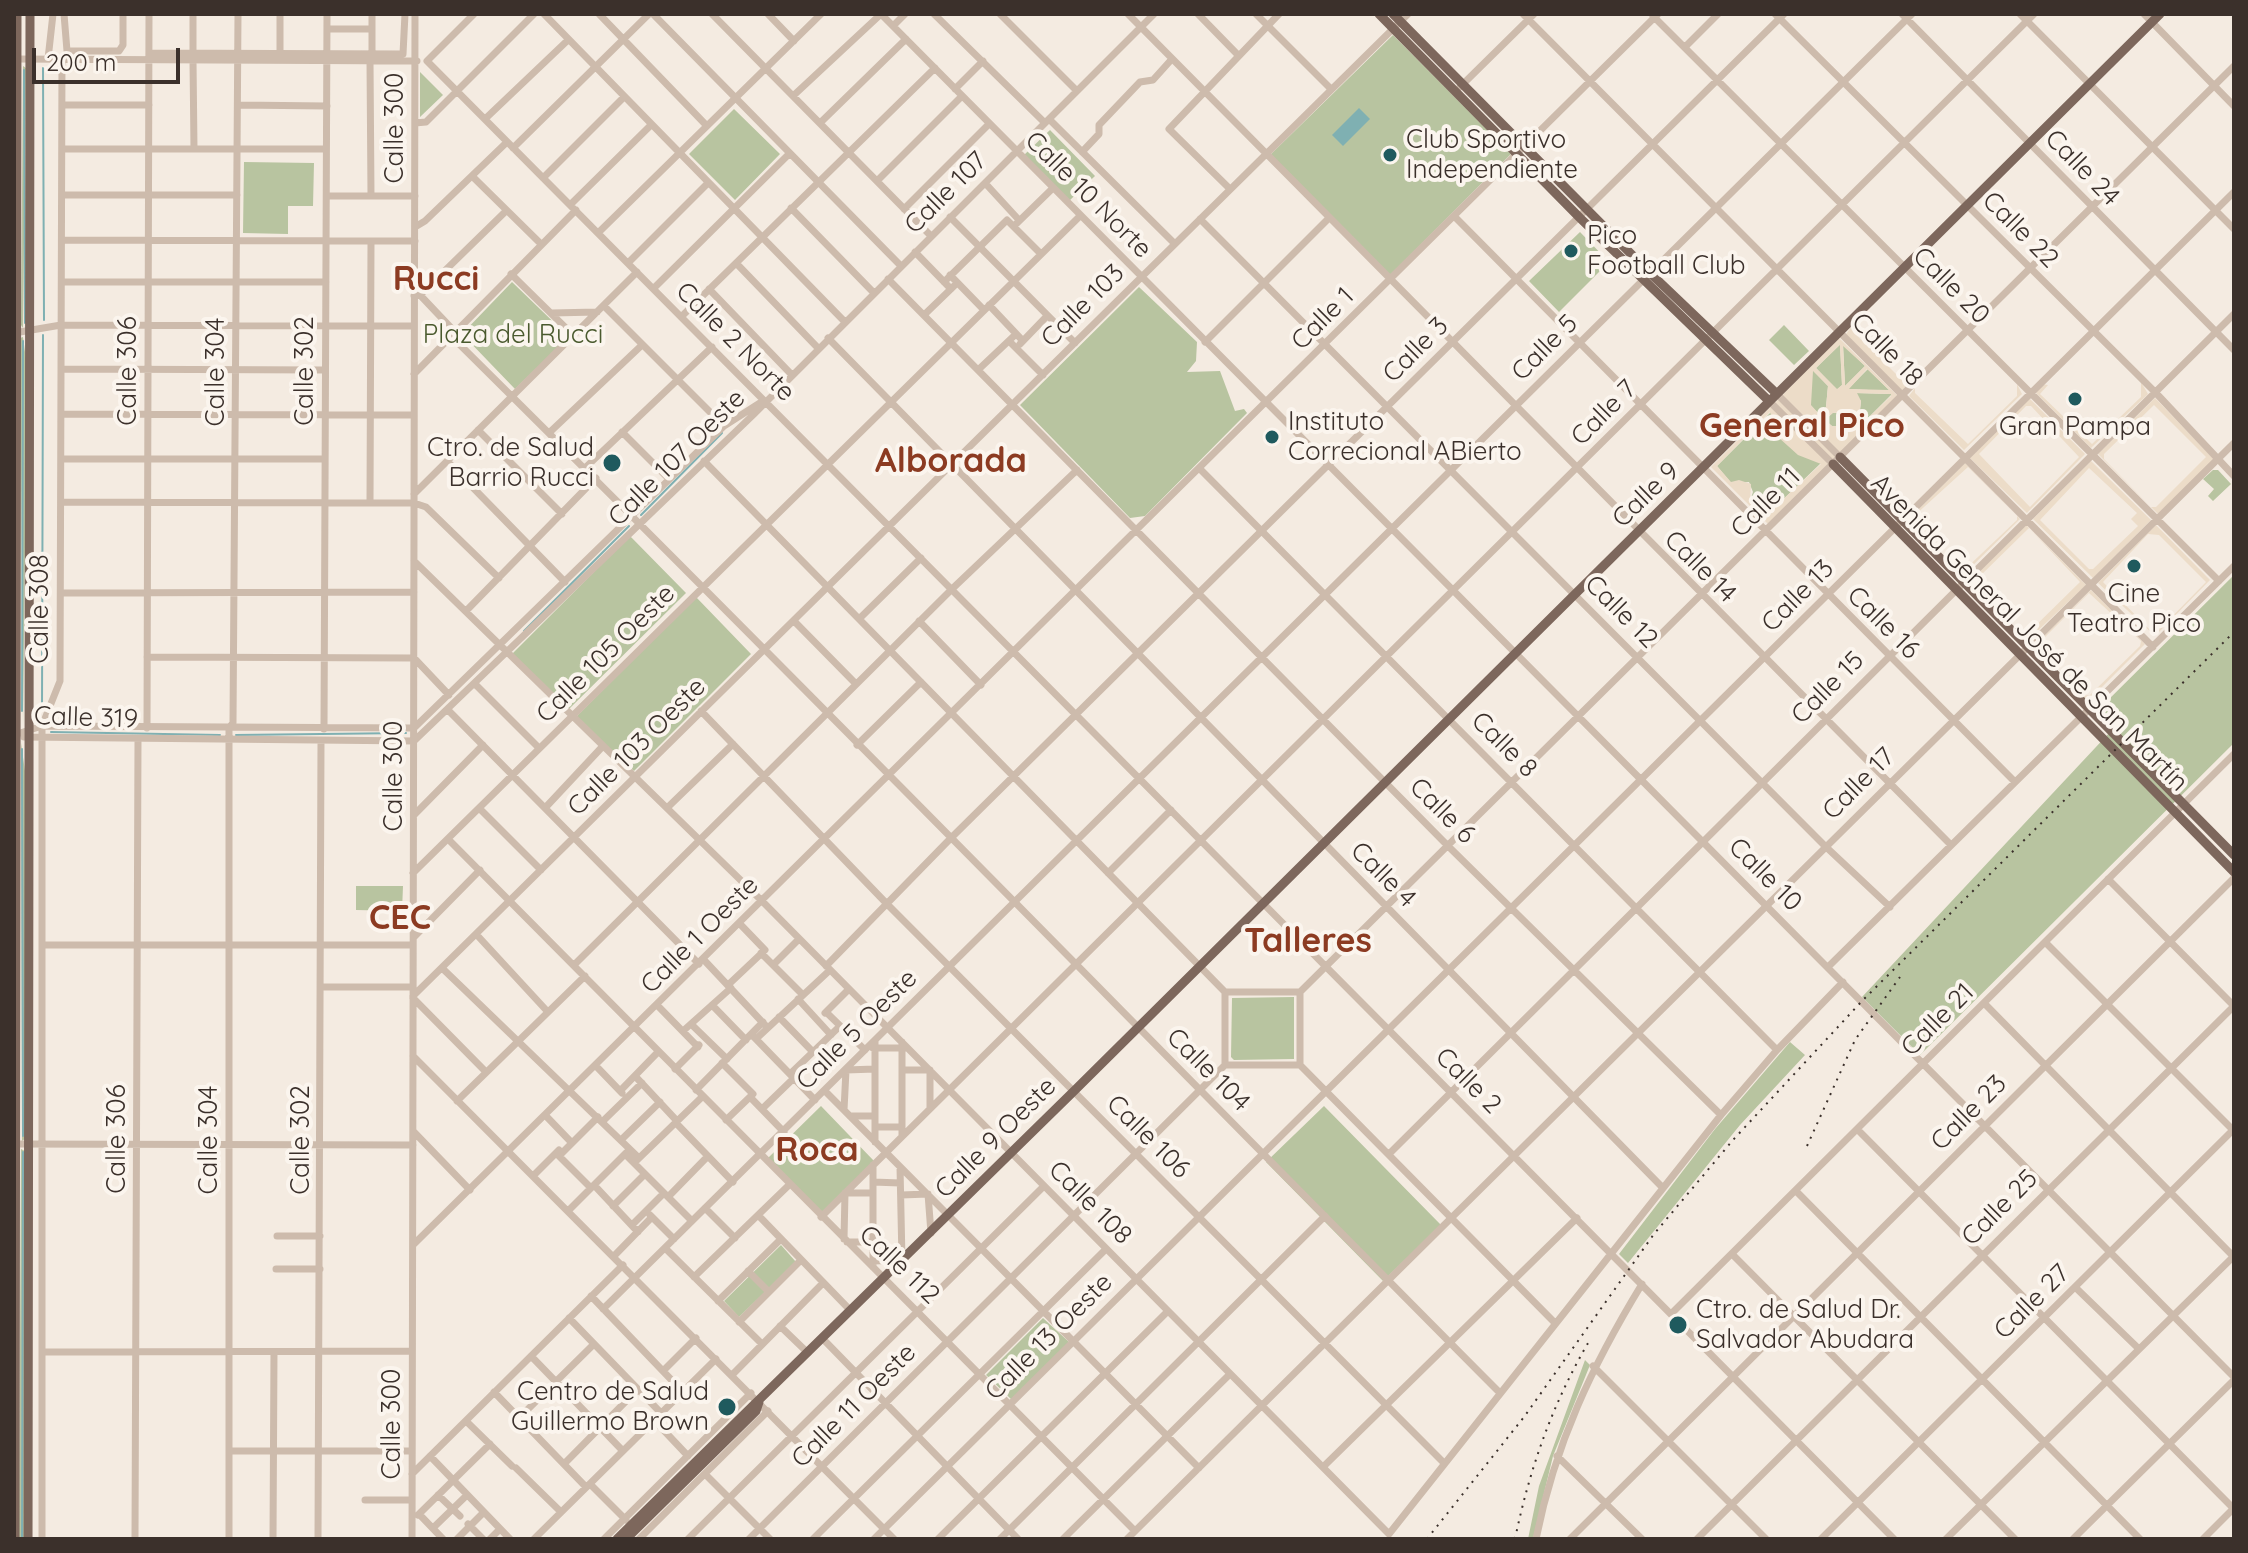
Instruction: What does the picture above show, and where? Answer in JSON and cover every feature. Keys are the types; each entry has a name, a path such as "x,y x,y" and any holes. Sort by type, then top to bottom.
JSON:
{"main road":[{"path":"15,1539 17,14"},
{"path":"28,1539 30,14"},
{"path":"1379,14 1398,20 1459,88"},
{"name":"Calle 9","path":"1263,904 2160,14"},
{"name":"Avenida General José de San Martín","path":"1459,88 1525,148 1584,214 1773,398"},
{"name":"Avenida General José de San Martín","path":"1459,88 1518,156 1584,214"},
{"name":"Avenida General José de San Martín","path":"1837,461 1901,518 2234,855"},
{"name":"Avenida General José de San Martín","path":"1837,461 1895,528 2234,875"},
{"name":"Calle 9 Oeste","path":"626,1539 751,1406 759,1402 885,1279 1263,904"},
{"name":"Calle 9 Oeste","path":"617,1539 636,1531"}],"street":[{"path":"48,59 53,14"},
{"path":"64,14 65,49 122,50 123,14"},
{"name":"Calle 306","path":"147,728 149,14"},
{"path":"193,14 194,149"},
{"name":"Calle 304","path":"229,1539 229,728 233,723 234,658 238,14"},
{"path":"280,14 280,54"},
{"name":"Calle 302","path":"324,729 327,14"},
{"path":"371,196 372,14"},
{"path":"371,57 403,54 405,14"},
{"name":"Calle 300","path":"412,1539 414,326 417,296 415,14"},
{"path":"15,59 193,56 371,57 427,61 474,14"},
{"path":"415,123 426,122 534,14"},
{"path":"544,14 845,322"},
{"path":"599,14 707,126"},
{"path":"415,227 510,145 651,14 901,266"},
{"path":"712,14 931,236"},
{"path":"768,14 794,41"},
{"path":"598,233 821,14"},
{"path":"793,96 881,14"},
{"name":"Calle 10 Norte","path":"881,14 1266,404"},
{"path":"893,26 905,14"},
{"path":"934,14 1175,244"},
{"path":"1000,14 1077,91"},
{"name":"Calle 14","path":"1128,14 1638,533 1951,845"},
{"name":"Calle 107","path":"765,400 1154,14"},
{"path":"1198,14 1238,55"},
{"path":"1256,14 1331,89"},
{"path":"1230,189 1169,129 1199,102 1202,90 1279,14"},
{"path":"1685,47 1718,14"},
{"path":"2020,14 2234,229"},
{"name":"Calle 7","path":"821,1217 902,1132 1076,966 2034,14"},
{"path":"2144,14 2234,106"},
{"name":"Calle 20","path":"1655,15 2219,581"},
{"name":"Calle 1","path":"1014,652 1518,156 1655,15"},
{"name":"Calle 3","path":"637,1161 676,1122 725,1061 801,997 950,839 1718,81 1780,15"},
{"name":"Calle 22","path":"1780,15 1842,81 2155,392 2234,476"},
{"path":"1459,88 1529,16"},
{"name":"Calle 18","path":"1529,16 2153,647"},
{"name":"Calle 5","path":"1139,778 1907,16"},
{"name":"Calle 24","path":"1907,16 2234,350"},
{"name":"Calle 103","path":"890,526 1398,20"},
{"path":"327,29 372,29"},
{"path":"820,123 906,39"},
{"path":"485,119 568,40"},
{"path":"238,57 280,54 327,57"},
{"name":"Calle 308","path":"42,1539 42,726 60,685 62,59"},
{"path":"1082,152 1099,134 1099,125 1140,82 1153,80 1171,60"},
{"name":"Calle 2 Norte","path":"427,61 1014,652"},
{"path":"955,89 983,61"},
{"name":"Calle 11","path":"1326,967 2234,66"},
{"path":"681,317 935,68"},
{"path":"877,181 962,96"},
{"path":"543,178 624,97"},
{"path":"62,105 149,105"},
{"path":"238,105 327,106"},
{"path":"904,209 989,124"},
{"path":"414,374 651,125"},
{"path":"62,149 326,149"},
{"path":"654,288 789,154"},
{"path":"472,176 541,244"},
{"path":"628,263 708,183"},
{"path":"985,183 1041,254"},
{"path":"1016,223 1053,188"},
{"name":"Calle 13","path":"1388,1029 1895,528 1901,518 2234,192"},
{"path":"62,195 237,195"},
{"path":"327,196 415,196"},
{"path":"791,208 874,293"},
{"path":"417,296 506,211"},
{"name":"Calle 105 Oeste","path":"413,873 764,523 1080,216"},
{"path":"950,217 1075,343"},
{"name":"Calle 16","path":"1455,217 1764,533 2015,782"},
{"name":"Calle 12","path":"1200,219 1389,405 1825,846 1890,907"},
{"path":"1205,342 1328,219"},
{"path":"944,282 1007,220 1016,223"},
{"path":"62,240 415,241"},
{"path":"370,503 371,241"},
{"path":"915,252 951,289"},
{"path":"736,263 818,348"},
{"path":"414,499 447,461 637,272"},
{"path":"511,274 574,336"},
{"path":"950,275 1023,341"},
{"name":"Calle 6","path":"888,279 1325,718 1448,846 1721,1115"},
{"path":"62,282 326,282"},
{"path":"924,315 958,283"},
{"path":"709,289 791,374"},
{"name":"Calle 104","path":"417,296 887,776 1500,1393"},
{"path":"551,313 601,309 724,426"},
{"name":"Calle 15","path":"1389,1154 2234,314"},
{"path":"1015,348 1047,316"},
{"path":"15,333 61,325 414,326"},
{"path":"978,370 1016,334"},
{"name":"Calle 4","path":"828,338 1663,1188"},
{"path":"1009,341 1043,375"},
{"path":"550,432 642,345"},
{"path":"585,468 712,347"},
{"path":"61,369 325,370"},
{"name":"Avenida General José de San Martín","path":"1773,398 1837,461"},
{"name":"Calle 107 Oeste","path":"414,728 724,426 765,400"},
{"name":"Calle 107 Oeste","path":"414,741 476,685 765,400"},
{"name":"Calle 10","path":"1266,404 2234,1378"},
{"path":"61,414 414,415"},
{"path":"478,430 562,514"},
{"path":"622,432 669,479"},
{"name":"Calle 17","path":"1127,1539 2234,443"},
{"path":"61,459 325,459"},
{"path":"447,461 565,582"},
{"path":"704,461 1225,992 1300,992 1326,967"},
{"name":"Calle 8","path":"1200,469 1777,1050"},
{"path":"574,965 919,621 1077,470"},
{"path":"466,611 596,478"},
{"path":"61,502 370,503 414,499 499,578"},
{"name":"Calle 103 Oeste","path":"413,994 890,526"},
{"path":"859,619 921,558"},
{"name":"Calle 108","path":"414,561 762,901 1389,1534 1444,1463"},
{"path":"1828,967 2234,566"},
{"path":"61,593 414,592"},
{"path":"794,621 856,684"},
{"path":"919,621 981,685"},
{"name":"Calle 1 Oeste","path":"413,1245 1014,652"},
{"name":"Calle 2","path":"1014,652 1894,1539"},
{"path":"147,657 414,658 449,695"},
{"path":"857,745 921,682"},
{"path":"476,685 539,748"},
{"path":"449,711 765,1025"},
{"name":"Calle 106","path":"701,711 888,905 1444,1463"},
{"name":"Calle 319","path":"14,735 29,733 42,726 414,728"},
{"name":"Calle 319","path":"29,733 42,739 414,741"},
{"name":"Calle 306","path":"135,1539 138,740"},
{"name":"Calle 302","path":"318,1539 321,741"},
{"path":"667,808 733,744"},
{"path":"414,815 483,745"},
{"path":"545,808 603,746"},
{"name":"Calle 21","path":"1671,1314 2234,754"},
{"name":"Calle 5 Oeste","path":"603,1309 871,1047 949,965 1139,778"},
{"path":"479,808 541,870"},
{"path":"1108,873 1171,810"},
{"name":"Calle 112","path":"448,839 789,1185 919,1310 1135,1531"},
{"path":"42,945 413,941 480,870"},
{"name":"Calle 23","path":"1570,1539 2234,875"},
{"path":"2108,879 2234,1006"},
{"path":"740,924 831,1035"},
{"path":"476,934 547,1011"},
{"path":"773,965 799,939"},
{"path":"2045,942 2234,1130"},
{"path":"683,1031 763,952"},
{"path":"442,968 621,1140 645,1174 692,1221"},
{"path":"457,1101 585,976"},
{"path":"1444,1463 1721,1115 1777,1050 1843,982"},
{"path":"322,987 413,994 486,1072"},
{"path":"818,1020 849,989"},
{"path":"1225,992 1225,1065 1300,1065"},
{"path":"1300,992 1300,1065 1555,1323"},
{"path":"1946,1539 2234,1256 1984,1003"},
{"path":"657,1005 698,1047"},
{"path":"712,1005 815,1100"},
{"name":"Calle 25","path":"1697,1539 1918,1316 2234,1006"},
{"path":"826,1012 840,1026 871,1047 903,1046 902,1132 875,1127"},
{"path":"779,1017 813,1052"},
{"path":"691,1024 784,1132"},
{"path":"762,1109 840,1026"},
{"name":"Calle 13 Oeste","path":"874,1539 1075,1343 1198,1215 1388,1029"},
{"path":"675,1069 706,1038"},
{"path":"871,1047 875,1069 875,1142"},
{"path":"620,1091 658,1052"},
{"path":"413,1056 894,1539"},
{"name":"Calle 11 Oeste","path":"749,1539 1225,1065"},
{"path":"596,1066 627,1098"},
{"path":"847,1113 846,1070 875,1069"},
{"path":"902,1070 930,1070 930,1108"},
{"path":"635,1076 733,1182"},
{"path":"533,1176 642,1083"},
{"path":"825,1091 1199,1468"},
{"path":"726,1120 752,1096"},
{"path":"621,1140 660,1102"},
{"path":"847,1113 875,1116"},
{"path":"546,1116 571,1142"},
{"path":"902,1117 921,1117"},
{"path":"1857,1129 2234,1508 2203,1539"},
{"name":"Calle 27","path":"1821,1539 2234,1130"},
{"path":"413,1131 470,1190"},
{"path":"15,1144 413,1145"},
{"path":"568,1211 628,1152"},
{"path":"558,1155 635,1228"},
{"path":"614,1256 666,1195 708,1156"},
{"path":"873,1165 873,1264 902,1261 900,1167"},
{"path":"613,1206 645,1174"},
{"path":"873,1182 900,1183"},
{"path":"694,1277 789,1185"},
{"path":"688,1539 1044,1186"},
{"path":"1796,1191 2140,1539"},
{"path":"873,1193 845,1193 845,1241 873,1242"},
{"path":"901,1195 928,1194"},
{"path":"928,1194 931,1233"},
{"path":"705,1208 735,1238"},
{"path":"649,1214 674,1239"},
{"path":"758,1215 851,1311"},
{"path":"1000,1539 1325,1216"},
{"path":"1323,1467 1577,1218"},
{"path":"277,1236 320,1236"},
{"path":"718,1301 781,1239"},
{"path":"901,1242 921,1242"},
{"path":"665,1248 762,1344"},
{"path":"813,1539 1106,1249"},
{"path":"1732,1254 2015,1539"},
{"path":"739,1322 801,1260"},
{"path":"412,1474 623,1265"},
{"path":"276,1269 320,1269"},
{"path":"748,1271 769,1292"},
{"path":"732,1375 823,1283"},
{"path":"1536,1539 1557,1456 1593,1366 1642,1284"},
{"path":"2075,1287 2139,1349"},
{"path":"591,1296 683,1392"},
{"path":"938,1539 1168,1311"},
{"path":"569,1318 661,1413"},
{"path":"780,1326 808,1353"},
{"path":"663,1371 696,1338"},
{"path":"823,1339 1018,1539"},
{"path":"519,1418 594,1344"},
{"path":"43,1352 412,1351"},
{"path":"273,1539 274,1352"},
{"path":"531,1356 623,1451"},
{"path":"534,1539 716,1359"},
{"path":"1593,1366 1766,1539"},
{"path":"1063,1539 1230,1374"},
{"path":"2073,1539 2234,1378"},
{"path":"564,1464 638,1389"},
{"path":"494,1392 564,1464 636,1531"},
{"name":"Calle 9 Oeste","path":"636,1531 688,1456 751,1393"},
{"name":"Calle 9 Oeste","path":"604,1539 636,1531 705,1474 768,1411"},
{"path":"654,1420 688,1456"},
{"path":"466,1421 561,1512"},
{"path":"443,1539 418,1515 490,1444"},
{"path":"229,1451 412,1451"},
{"path":"430,1456 510,1539"},
{"path":"1557,1456 1642,1539"},
{"path":"705,1474 770,1539"},
{"path":"438,1495 483,1539"},
{"path":"433,1528 467,1495"},
{"path":"365,1500 412,1500"},
{"path":"457,1539 465,1520 484,1512"},
{"path":"490,1539 500,1529"}],"green space":[{"name":"Club Sportivo Independiente","path":"1393,35 1511,154 1389,276 1269,156"},
{"path":"23,66 26,68 23,328 21,325"},
{"path":"420,72 443,95 420,117"},
{"path":"734,109 780,154 735,200 689,154"},
{"path":"1050,130 1095,176 1069,201 1024,155"},
{"path":"244,162 314,163 313,206 288,206 288,234 243,233"},
{"path":"1580,232 1609,262 1559,312 1529,281"},
{"name":"Plaza del Rucci","path":"512,282 569,337 515,389 462,334"},
{"path":"1139,287 1197,342 1196,361 1187,372 1220,371 1235,411 1244,409 1247,413 1145,516 1130,518 1020,405"},
{"path":"1784,325 1809,351 1794,365 1769,340"},
{"path":"23,337 27,367 23,727 20,338"},
{"path":"1840,344 1842,385 1837,390 1816,368"},
{"path":"1843,344 1865,366 1845,386"},
{"path":"1868,369 1890,391 1848,389"},
{"path":"1813,370 1828,386 1826,407 1820,415 1811,406 1810,374"},
{"path":"1854,393 1891,395 1868,418 1860,410 1861,401"},
{"path":"1771,412 1782,439 1795,450 1821,463 1766,516 1750,501 1753,492 1749,482 1731,483 1717,466"},
{"path":"1858,412 1866,420 1858,427 1832,426 1825,420 1832,413"},
{"path":"2213,470 2218,470 2231,484 2213,501 2208,496 2214,489 2203,479"},
{"path":"630,536 686,593 568,710 510,656"},
{"path":"2234,575 2234,743 1920,1055 1862,997 2110,732 2094,714"},
{"path":"696,597 751,654 634,771 576,717"},
{"path":"21,743 26,778 25,1139 22,1141"},
{"path":"356,886 403,886 402,911 356,910"},
{"path":"1294,997 1294,1059 1234,1060 1231,1057 1232,998"},
{"path":"1790,1042 1805,1055 1740,1125 1628,1263 1619,1254 1715,1129"},
{"path":"821,1106 874,1161 821,1213 768,1158"},
{"path":"1324,1106 1441,1225 1383,1281 1266,1162"},
{"path":"21,1149 25,1151 25,1539 19,1539"},
{"path":"781,1245 796,1262 739,1317 724,1301"},
{"path":"1043,1318 1069,1342 1012,1400 986,1375"},
{"path":"1585,1360 1590,1365 1553,1456 1533,1539 1528,1539 1539,1486"}],"shaded area":[{"path":"1854,323 1854,333 1867,345 1876,337 1875,344 1893,354 1885,363 1905,383 1911,384 1901,391 1846,334"},
{"path":"1839,338 1898,396 1768,524 1711,467","holes":["1840,345 1842,385 1837,389 1816,368","1843,346 1865,366 1845,386","1867,369 1889,390 1849,389","1813,371 1828,386 1826,407 1820,415 1811,405","1857,393 1891,394 1868,418 1860,410 1861,401","1770,412 1778,437 1798,455 1821,464 1766,515 1750,501 1751,484 1739,480 1731,482 1717,466","1858,412 1865,420 1858,427 1832,426 1825,420 1833,413"]},
{"path":"2141,382 2148,394 2091,448 2036,393 2041,384 2048,385 2040,394 2092,444 2141,397"},
{"path":"2017,384 2022,394 1964,450 1909,396 1915,388 1915,393 1968,444 2017,396"},
{"path":"2029,398 2085,454 2027,513 1970,458","holes":["2026,406 2031,406 2079,457 2030,507 1979,454"]},
{"path":"2155,398 2214,459 2158,514 2151,507 2098,454","holes":["2154,405 2206,457 2156,507 2151,507 2104,459 2104,454"]},
{"path":"2091,461 2151,520 2093,578 2033,519","holes":["2089,468 2137,513 2131,519 2138,526 2093,569 2089,569 2040,520"]},
{"path":"1965,463 2020,519 1963,575 1960,574 2017,520 2017,516 1968,467 1913,517 1913,526 1907,521 1909,514 1914,514"},
{"path":"2026,525 2029,528 1975,581 1975,589 1969,581"},
{"path":"2156,525 2210,580 2155,636 2098,583","holes":["2148,534 2159,535 2206,582 2157,632 2152,632 2103,582"]},
{"path":"2029,528 2086,585 2028,640 2020,635 2027,634 2080,582"},
{"path":"2091,590 2145,644 2088,701 2081,696 2090,695 2140,646 2141,641 2089,593 2038,644 2038,652 2034,646"}],"water":[{"path":"1359,108 1370,119 1343,146 1332,135"}],"waterway":[{"path":"43,68 44,320"},
{"path":"24,70 25,323"},
{"path":"42,708 43,335"},
{"path":"22,711 23,341"},
{"path":"641,515 722,433"},
{"path":"524,631 629,526"},
{"path":"51,732 220,735"},
{"path":"236,735 406,733"},
{"path":"22,749 23,1136"},
{"path":"22,1539 23,1152"}],"railway":[{"path":"1427,1539 1524,1417 1654,1234 1733,1140 1862,1001 2234,632"},
{"path":"1807,1146 1855,1040 1900,977"},
{"path":"1515,1539 1544,1436 1565,1386 1591,1338"}],"place":[{"name":"Club Sportivo Independiente","path":"1390,155"},
{"name":"Pico Football Club","path":"1571,251"},
{"name":"Gran Pampa","path":"2075,399"},
{"name":"Instituto Correcional ABierto","path":"1272,437"},
{"name":"Ctro. de Salud Barrio Rucci","path":"612,463"},
{"name":"Cine Teatro Pico","path":"2134,566"},
{"name":"Ctro. de Salud Dr. Salvador Abudara","path":"1678,1325"},
{"name":"Centro de Salud Guillermo Brown","path":"727,1407"}],"district":[{"name":"Rucci","path":"436,280"},
{"name":"General Pico","path":"1802,427"},
{"name":"Alborada","path":"951,462"},
{"name":"CEC","path":"400,919"},
{"name":"Talleres","path":"1308,942"},
{"name":"Roca","path":"817,1151"}]}
